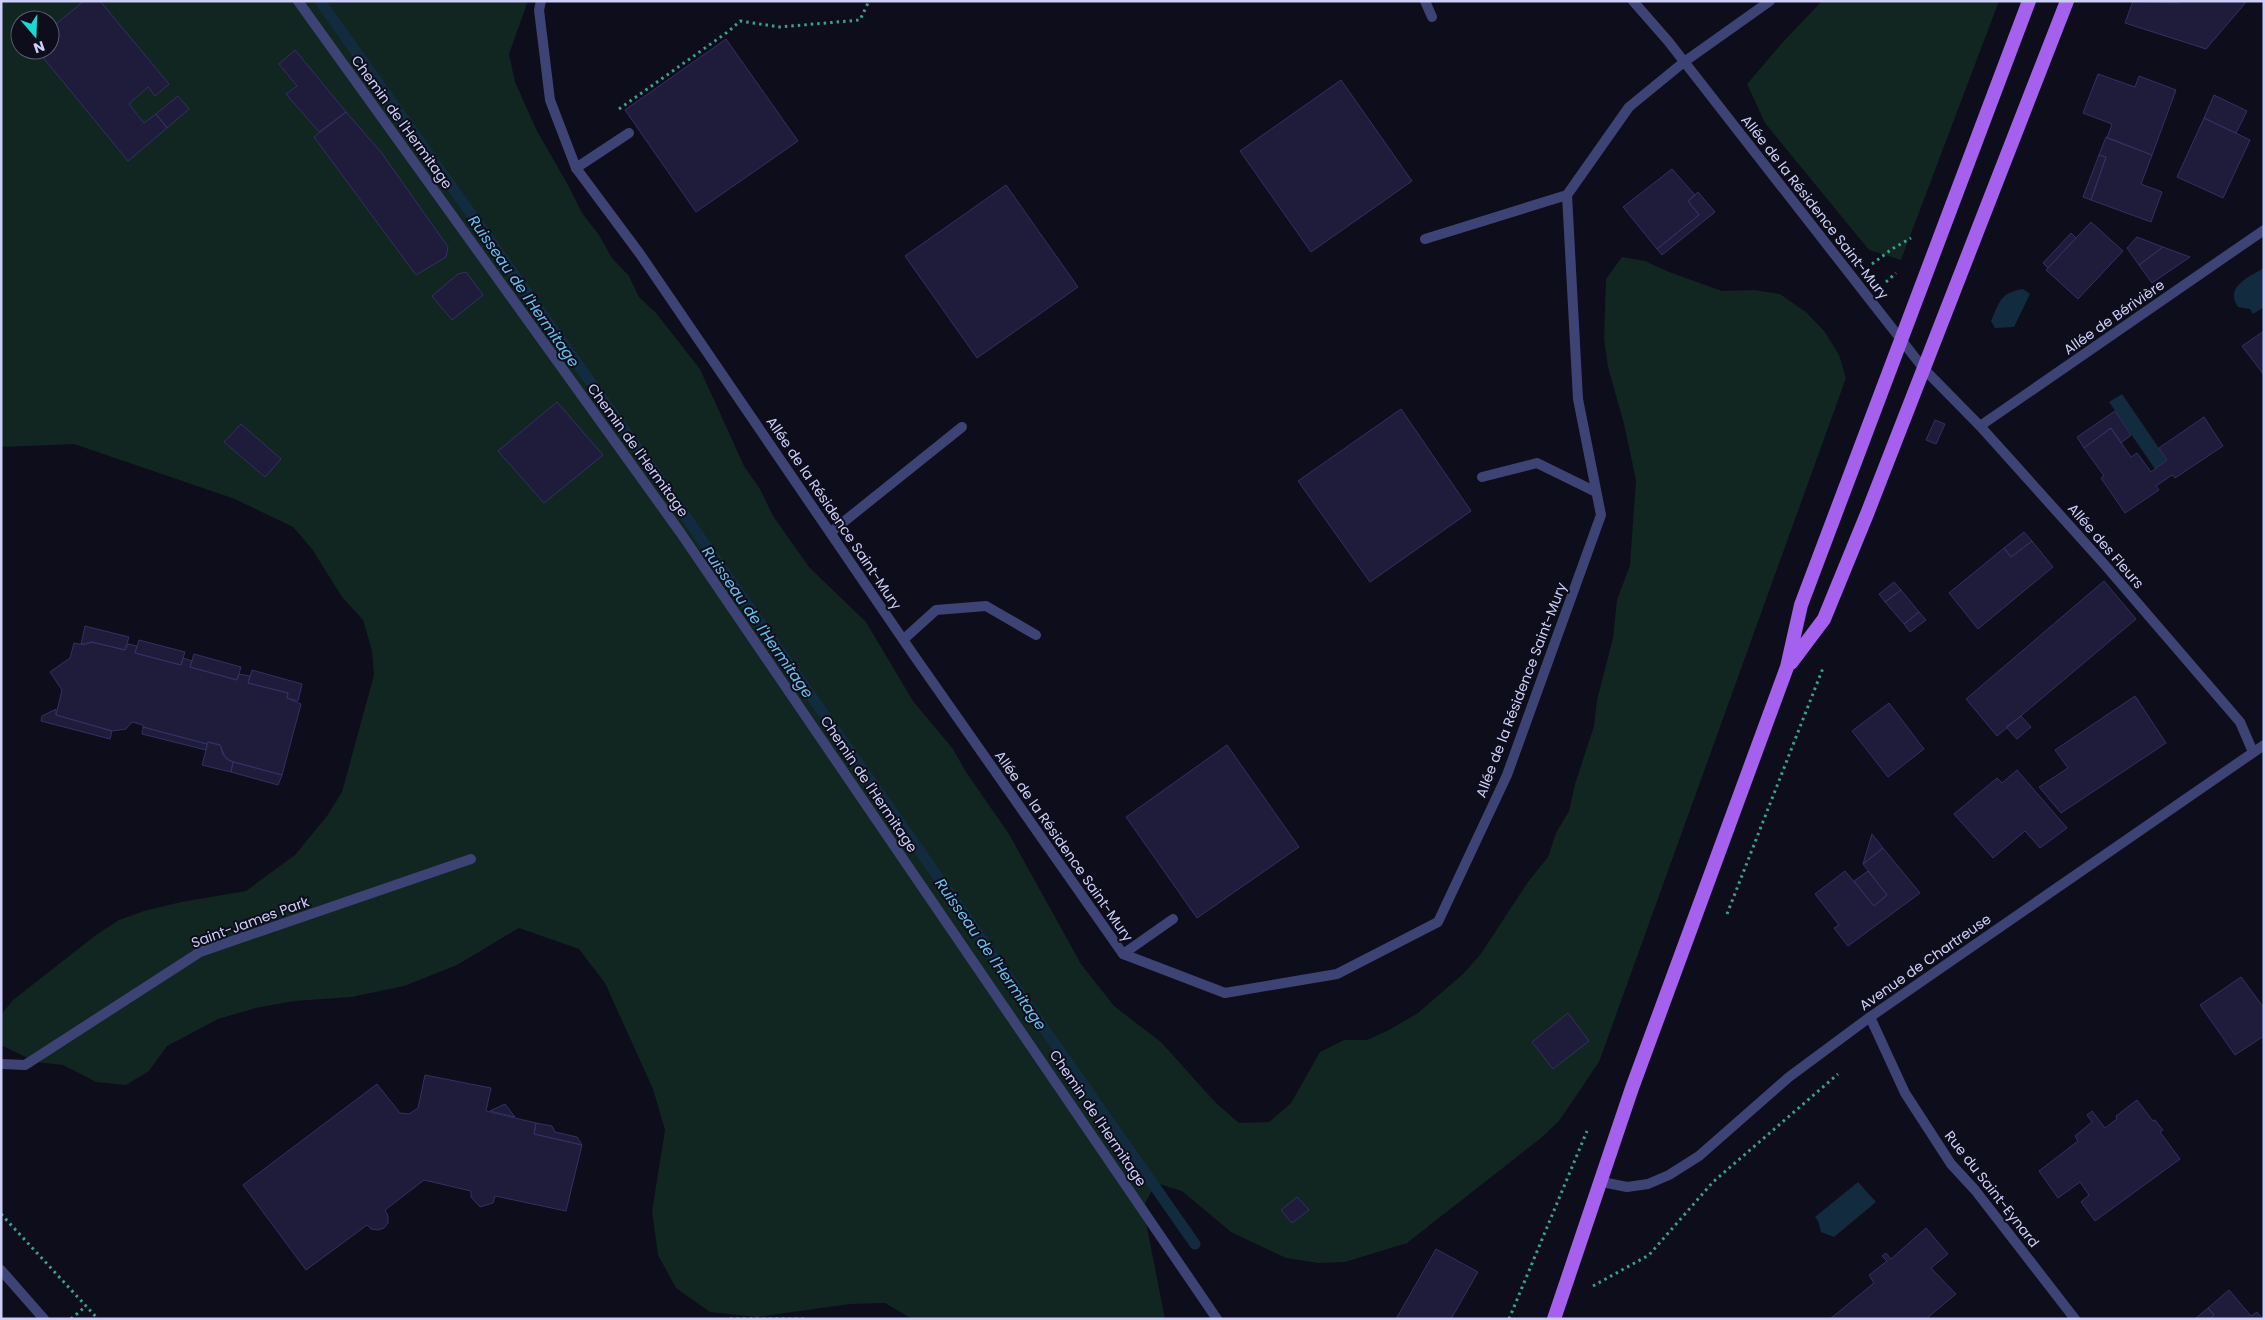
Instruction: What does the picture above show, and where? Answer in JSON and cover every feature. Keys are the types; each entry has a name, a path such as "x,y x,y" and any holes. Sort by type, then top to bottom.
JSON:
{"main road":[{"path":"1554,1319 1636,1078 1787,667 1801,605 2030,1"},
{"path":"1787,667 1824,619 2067,1"}],"street":[{"name":"Chemin de l'Hermitage","path":"298,1 680,532 1217,1319"},
{"name":"Allée de la Résidence Saint-Mury","path":"541,1 539,10 550,100 576,168 640,254 1123,954 1225,993 1337,974 1438,922 1507,775 1601,514 1578,399 1567,195"},
{"path":"1425,1 1432,17"},
{"name":"Allée de la Résidence Saint-Mury","path":"1634,1 1924,368"},
{"path":"1426,239 1567,195 1629,107 1684,62 1770,1"},
{"path":"576,168 629,134"},
{"name":"Allée de Bérivière","path":"1980,426 2264,230"},
{"name":"Allée des Fleurs","path":"1924,368 1980,426 2104,564 2240,722 2253,752"},
{"path":"830,532 962,427"},
{"path":"1482,477 1537,463 1596,492"},
{"path":"904,639 936,610 986,606 1036,635"},
{"name":"Avenue de Chartreuse","path":"1602,1182 1627,1187 1648,1184 1668,1175 1699,1156 1789,1077 1870,1017 2264,745"},
{"name":"Saint-James Park","path":"1,1064 25,1065 200,952 470,859"},
{"path":"1123,954 1173,919"},
{"name":"Rue du Saint-Eynard","path":"1870,1017 1905,1093 1951,1164 1975,1190 2075,1319"},
{"path":"1,1270 44,1319"}],"path":[{"path":"629,134 615,112 730,31 740,21 780,27 860,20 869,1"},
{"path":"1853,280 1892,249 1913,237"},
{"path":"1593,1287 1649,1255 1712,1182 1843,1070"},
{"path":"1,1214 98,1319"},
{"path":"71,1319 86,1306"},
{"path":"730,1319 804,1319"}],"green space":[{"path":"1,1 528,1 509,54 515,82 537,131 582,213 599,235 612,258 629,276 639,297 656,313 700,369 744,466 760,489 773,516 809,567 866,622 913,701 953,749 966,772 1009,834 1081,964 1114,1006 1161,1042 1215,1102 1239,1123 1269,1122 1291,1103 1320,1052 1344,1040 1367,1040 1389,1030 1418,1013 1463,974 1480,955 1528,882 1548,857 1556,833 1569,811 1575,784 1594,726 1597,700 1613,638 1617,600 1630,565 1636,480 1624,424 1608,367 1604,339 1606,279 1622,257 1645,261 1669,272 1722,291 1754,290 1780,294 1807,313 1825,332 1839,355 1846,378 1599,1062 1559,1121 1541,1138 1407,1243 1345,1262 1319,1263 1286,1258 1231,1232 1182,1191 1156,1183 1143,1207 1165,1319 912,1319 885,1303 850,1304 757,1317 710,1312 676,1288 658,1255 652,1211 665,1130 653,1089 605,983 579,949 519,928 457,965 404,986 351,997 294,1001 256,1008 218,1019 167,1046 149,1071 126,1085 96,1082 63,1065 36,1062 1,1045 1,1015 13,1000 96,935 119,920 144,911 181,902 246,891 295,855 327,816 342,792 374,675 372,651 363,620 342,597 312,549 293,527 235,499 74,444 1,447"},
{"path":"1822,1 1999,1 1901,260 1869,250 1765,123 1747,84"}],"water":[{"path":"2264,268 2264,307 2253,314 2250,309 2238,307 2234,300 2234,294 2240,283"},
{"path":"2023,289 2030,294 2014,327 1995,328 1991,321 2002,299 2010,293"},
{"path":"2122,394 2167,460 2155,469 2109,402"},
{"path":"1858,1182 1876,1202 1834,1237 1821,1232 1815,1217"}],"building":[{"path":"84,1 100,1 169,84 155,96 148,87 129,104 144,123 156,114 167,128 128,161 45,60 60,60 60,21"},
{"path":"2133,1 2178,3 2180,1 2247,1 2206,49 2125,23"},
{"path":"726,39 798,141 696,212 625,110"},
{"path":"295,50 346,112 319,132 286,94 297,86 279,64"},
{"path":"2098,74 2135,87 2139,76 2176,90 2152,155 2107,138 2112,124 2083,113"},
{"path":"1341,80 1412,181 1311,252 1240,151"},
{"path":"2214,95 2247,111 2236,133 2204,118"},
{"path":"178,96 189,109 167,128 156,114"},
{"path":"346,112 381,152 448,247 446,257 416,275 314,137"},
{"path":"2204,118 2250,140 2223,198 2177,177"},
{"path":"2106,137 2152,155 2141,184 2162,192 2151,222 2091,200 2106,157 2099,155"},
{"path":"2099,155 2106,157 2091,200 2083,197"},
{"path":"1672,169 1695,195 1688,201 1699,215 1657,249 1623,207"},
{"path":"1006,185 1078,287 977,358 905,256"},
{"path":"1698,192 1715,212 1662,255 1657,249 1699,215 1688,201"},
{"path":"2091,222 2123,251 2078,299 2046,270"},
{"path":"2071,233 2076,238 2048,268 2043,263"},
{"path":"2137,237 2163,247 2139,265 2127,248"},
{"path":"2163,247 2190,257 2152,283 2139,265"},
{"path":"466,272 483,295 452,320 432,296 458,274"},
{"path":"2264,331 2264,375 2242,346"},
{"path":"557,402 603,455 544,503 498,451"},
{"path":"1401,409 1471,511 1370,582 1298,481"},
{"path":"2115,411 2131,435 2121,443 2111,428 2084,448 2077,437"},
{"path":"2204,417 2223,446 2175,478 2172,475 2156,486 2159,490 2125,513 2101,478 2104,476 2084,448 2111,428 2131,457 2137,453 2151,472 2167,460 2159,448"},
{"path":"1935,420 1945,424 1936,444 1926,440"},
{"path":"241,424 281,459 265,477 224,442"},
{"path":"2024,532 2032,541 2011,557 2004,548"},
{"path":"2032,541 2053,567 1978,629 1949,593 2004,548 2011,557"},
{"path":"2104,581 2136,619 1997,736 1966,699"},
{"path":"1894,582 1901,590 1885,602 1879,594"},
{"path":"1901,590 1919,612 1904,624 1885,602"},
{"path":"1919,612 1926,620 1910,632 1904,624"},
{"path":"85,626 129,637 125,650 92,642 81,644"},
{"path":"139,640 185,652 181,665 135,653"},
{"path":"92,642 125,650 128,644 137,646 135,653 181,665 183,658 192,661 190,667 237,680 239,674 250,676 248,683 288,693 287,698 301,704 282,775 231,761 223,755 220,745 208,742 207,744 143,727 143,725 132,722 126,729 112,731 56,715 62,690 50,672 70,658 74,643 84,645"},
{"path":"194,654 241,667 237,680 190,667"},
{"path":"252,670 302,684 298,701 287,698 288,693 248,683"},
{"path":"2135,696 2166,743 2061,813 2039,787 2068,768 2055,750"},
{"path":"1889,703 1924,749 1888,777 1852,731"},
{"path":"56,709 56,715 112,731 110,739 41,721 42,716"},
{"path":"2021,716 2031,727 2017,739 2006,727"},
{"path":"143,727 207,744 206,750 142,734"},
{"path":"208,742 220,745 226,759 233,762 231,772 202,765"},
{"path":"1227,745 1299,847 1197,918 1126,817"},
{"path":"233,762 282,775 278,785 231,772"},
{"path":"2017,770 2067,828 2040,848 2025,831 1993,858 1954,814 1997,778 2002,783"},
{"path":"1872,834 1883,848 1863,864"},
{"path":"1883,848 1920,893 1848,946 1834,928 1839,925 1815,894 1845,871 1874,906 1887,895 1863,864"},
{"path":"1868,871 1887,895 1874,906 1854,881"},
{"path":"2241,977 2264,1008 2264,1036 2235,1055 2200,1005"},
{"path":"1568,1013 1589,1041 1553,1069 1532,1042"},
{"path":"425,1075 491,1088 486,1111 536,1123 534,1134 582,1145 566,1211 495,1196 493,1203 480,1207 471,1197 471,1191 424,1180 385,1210 388,1216 388,1223 384,1228 378,1230 371,1229 367,1225 306,1270 243,1185 377,1084 400,1113 409,1114 418,1108"},
{"path":"2137,1100 2153,1121 2155,1120 2163,1130 2160,1132 2180,1159 2095,1221 2081,1202 2089,1195 2080,1182 2058,1198 2039,1171 2078,1141 2075,1136 2092,1122 2087,1115 2092,1111 2105,1128 2117,1119 2116,1116"},
{"path":"505,1104 515,1117 490,1111"},
{"path":"536,1123 552,1126 555,1132 577,1137 582,1145 534,1134"},
{"path":"1297,1197 1309,1210 1292,1223 1281,1210"},
{"path":"1926,1228 1948,1254 1931,1268 1956,1294 1926,1319 1830,1319 1874,1283 1869,1275 1887,1261 1882,1256 1886,1253 1891,1259"},
{"path":"1436,1249 1478,1272 1451,1319 1396,1319"},
{"path":"2229,1290 2251,1316 2257,1312 2263,1319 2210,1319 2214,1315 2208,1308"},
{"path":"2208,1308 2214,1315 2210,1319 2195,1319"}],"waterway":[{"name":"Ruisseau de l'Hermitage","path":"320,1 653,470 1195,1244"}]}
